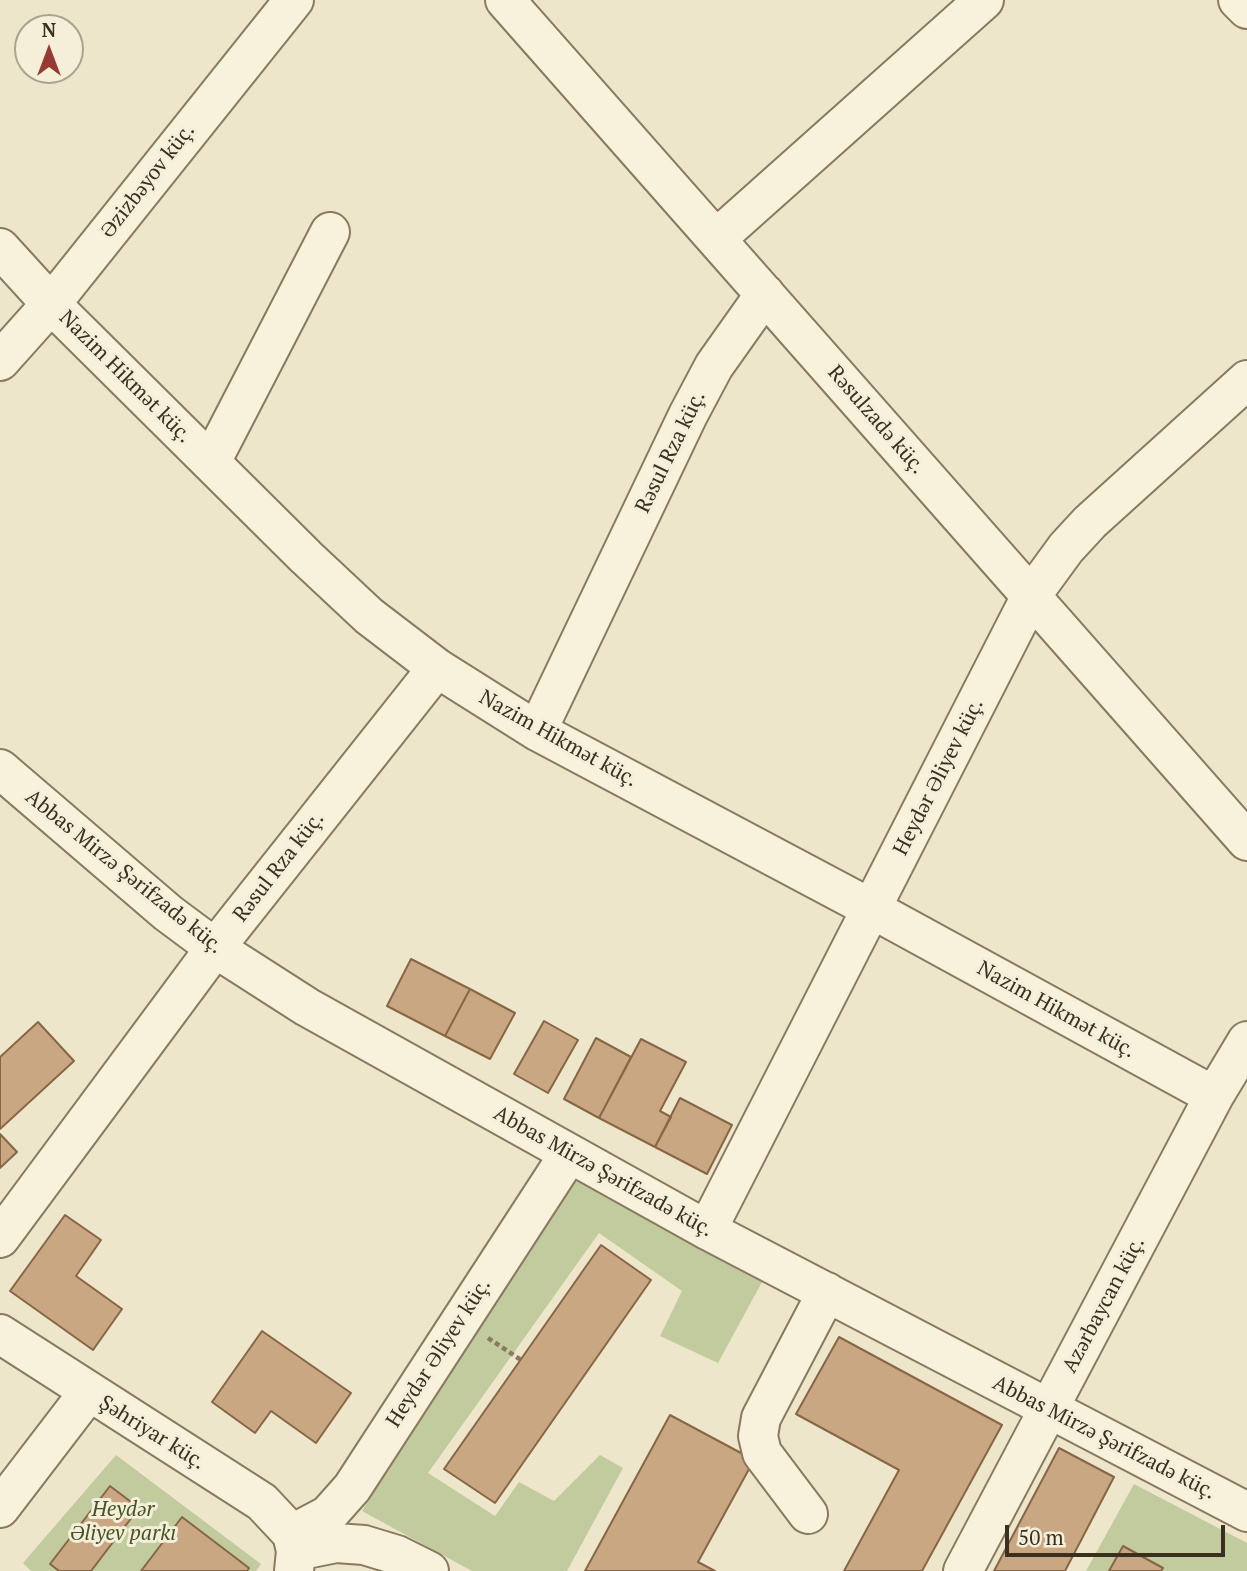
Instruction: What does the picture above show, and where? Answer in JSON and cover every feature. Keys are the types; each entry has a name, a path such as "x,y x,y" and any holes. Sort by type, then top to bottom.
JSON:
{"street":[{"name":"Əzizbəyov küç.","path":"0,360 51,304 294,0"},
{"name":"Rəsulzadə küç.","path":"505,0 1247,841"},
{"path":"716,239 984,0"},
{"path":"1238,0 1247,9"},
{"path":"211,462 330,232"},
{"name":"Nazim Hikmət küç.","path":"0,248 51,304 369,615 437,668 537,731 873,909 1214,1096"},
{"name":"Rəsul Rza küç.","path":"537,731 688,415 714,366 765,295"},
{"name":"Heydər Əliyev küç.","path":"707,1230 1031,596 1066,548 1090,522 1247,380"},
{"name":"Rəsul Rza küç.","path":"0,1238 215,948 437,668"},
{"name":"Abbas Mirzə Şərifzadə küç.","path":"0,769 168,913 215,948 307,1007 707,1230 1247,1512"},
{"name":"Azərbaycan küç.","path":"963,1571 1214,1096 1247,1041"},
{"name":"Heydər Əliyev küç.","path":"294,1549 352,1488 569,1154"},
{"path":"808,1514 762,1452 758,1436 761,1418 827,1293"},
{"name":"Şəhriyar küç.","path":"0,1334 88,1393 262,1502 294,1549"},
{"path":"0,1508 88,1393"},
{"path":"294,1549 336,1543 364,1545 397,1555 429,1571"}],"green space":[{"path":"575,1178 762,1282 718,1363 660,1336 682,1291 599,1233 428,1473 495,1516 519,1482 554,1501 600,1455 623,1468 567,1571 472,1571 362,1511"},
{"name":"Heydər Əliyev parkı","path":"116,1455 261,1564 256,1571 31,1571 23,1563"},
{"path":"1134,1484 1247,1543 1247,1571 1086,1571"}],"building":[{"path":"411,959 470,989 445,1036 387,1006"},
{"path":"470,989 515,1013 490,1059 445,1036"},
{"path":"544,1021 578,1040 548,1093 514,1074"},
{"path":"38,1022 74,1061 0,1129 0,1057"},
{"path":"596,1038 631,1057 599,1118 564,1099"},
{"path":"641,1039 686,1062 660,1111 671,1117 655,1147 599,1118"},
{"path":"680,1098 732,1125 707,1174 655,1147"},
{"path":"0,1134 17,1152 0,1168"},
{"path":"65,1215 101,1240 76,1276 122,1309 93,1350 10,1291"},
{"path":"601,1245 651,1280 495,1503 444,1469"},
{"path":"262,1331 351,1393 316,1443 271,1411 255,1433 212,1402"},
{"path":"839,1337 1002,1425 922,1571 844,1571 899,1470 796,1414"},
{"path":"670,1415 754,1460 698,1562 715,1571 585,1571"},
{"path":"1059,1448 1114,1477 1065,1571 994,1571"},
{"path":"110,1486 139,1508 91,1571 59,1571 50,1564"},
{"path":"182,1517 249,1568 247,1571 141,1571"},
{"path":"1123,1546 1163,1568 1161,1571 1109,1571"}]}
